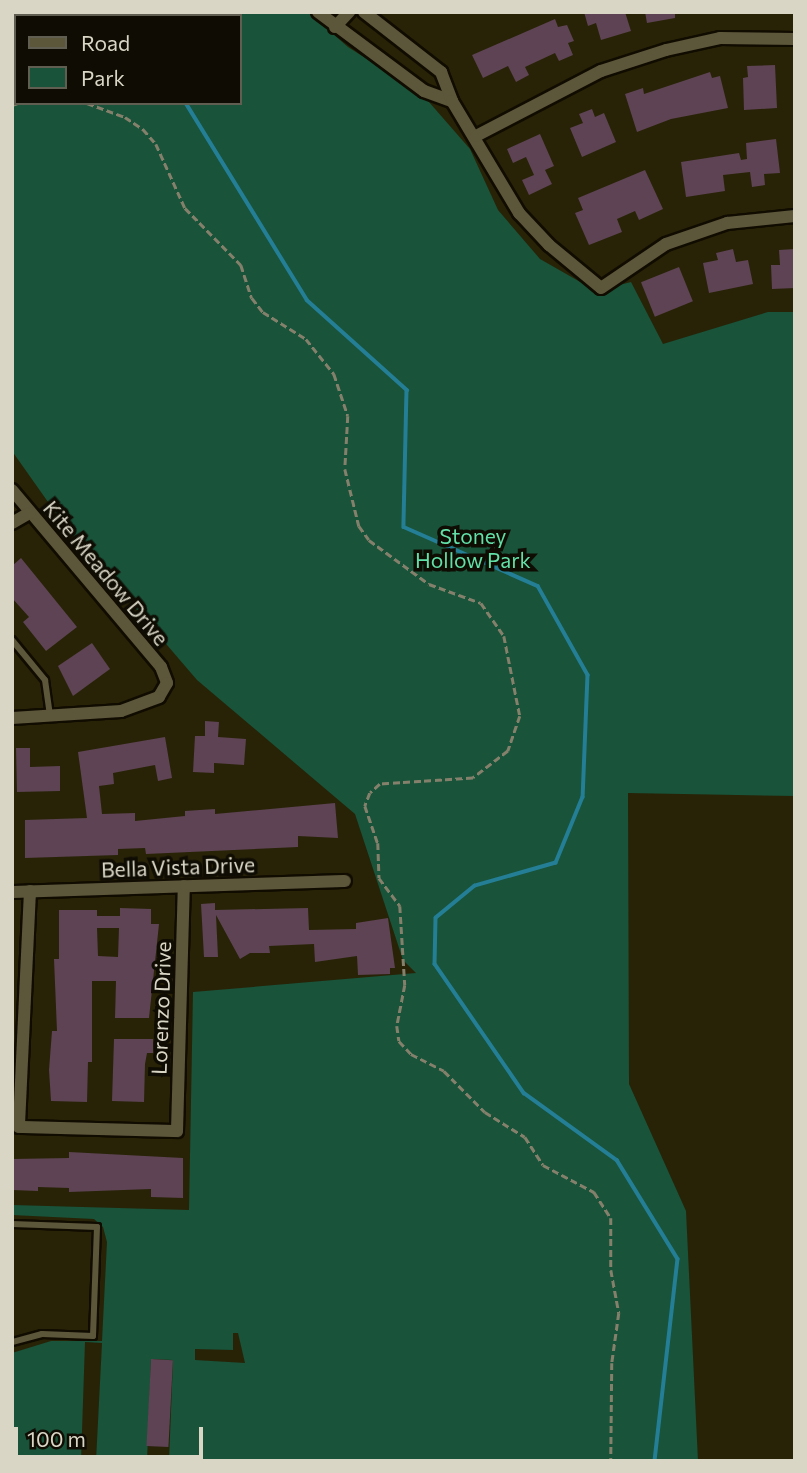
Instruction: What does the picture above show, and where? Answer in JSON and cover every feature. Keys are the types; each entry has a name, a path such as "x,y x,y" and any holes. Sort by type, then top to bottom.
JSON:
{"street":[{"path":"318,12 424,91 452,101"},
{"path":"335,27 349,12"},
{"path":"364,12 441,72 452,101 476,136 519,213 549,245 601,288 666,244 727,223 795,216"},
{"path":"476,136 601,71 666,50 720,38 795,39"},
{"name":"Kite Meadow Drive","path":"12,490 161,667 167,683 159,697 121,711 50,716"},
{"path":"12,523 29,513"},
{"path":"12,718 50,716"},
{"name":"Bella Vista Drive","path":"12,892 345,881"},
{"name":"Lorenzo Drive","path":"16,1096 19,1127 177,1131 184,886"},
{"path":"16,1096 30,891"}],"lane":[{"path":"12,640 45,680 50,716"},
{"path":"12,1224 97,1227 93,1336 41,1334 12,1342"}],"path":[{"path":"92,105 125,117 144,129 156,144 185,208 241,265 257,305 306,339 334,374 348,416 345,469 353,489 359,526 369,540 429,584 481,603 504,636 520,716 508,751 473,779 380,784 370,793 365,806 378,843 379,878 400,906 405,985 397,1026 399,1041 411,1054 443,1072 485,1112 525,1137 543,1165 594,1192 611,1218 611,1270 619,1313 612,1363 611,1461"}],"green space":[{"name":"Stoney Hollow Park","path":"12,12 308,12 348,47 422,94 470,149 498,210 540,259 596,291 631,282 663,344 768,312 795,312 795,796 628,793 629,1084 686,1211 698,1461 169,1461 173,1360 151,1359 147,1461 96,1461 102,1343 85,1342 81,1461 12,1461 12,1353 51,1341 102,1341 107,1242 103,1227 94,1219 12,1215 12,1205 189,1210 193,992 416,973 403,960 355,814 197,680 65,526 12,451","holes":["233,1333 238,1333 245,1363 195,1360 195,1349 233,1350"]}],"building":[{"path":"584,12 625,12 631,31 601,40 596,23 588,26"},
{"path":"645,12 675,12 675,18 647,23"},
{"path":"555,19 558,27 567,25 574,41 568,43 573,55 559,61 555,53 525,67 529,75 516,82 508,66 483,78 472,55"},
{"path":"775,65 777,108 744,110 743,78 748,77 747,66"},
{"path":"710,72 712,78 720,76 728,108 671,119 637,132 625,94 643,88 644,94"},
{"path":"592,109 595,117 604,113 616,142 582,157 570,128 583,123 579,114"},
{"path":"540,134 554,166 545,170 552,184 529,195 522,180 534,175 526,157 513,163 507,149"},
{"path":"776,139 780,173 764,174 765,185 752,187 750,172 723,175 725,191 686,197 681,162 739,153 741,160 747,159 746,143"},
{"path":"645,170 663,209 639,220 635,211 617,219 622,232 589,245 575,213 583,210 578,198"},
{"path":"733,249 736,262 748,260 753,284 709,293 703,263 718,260 716,253"},
{"path":"795,249 795,288 772,289 771,265 780,265 779,250"},
{"path":"679,267 693,301 655,317 641,282"},
{"path":"21,558 77,627 46,651 23,622 29,617 12,598 12,566"},
{"path":"92,643 110,669 73,696 58,666"},
{"path":"205,721 219,722 218,737 246,739 244,765 214,763 214,773 193,772 195,736 205,736"},
{"path":"165,737 172,778 158,781 155,765 113,773 114,784 99,786 102,814 135,813 135,821 185,816 185,811 215,809 215,814 335,803 338,838 298,836 298,847 146,854 145,848 118,849 118,855 25,858 25,820 87,818 78,752"},
{"path":"16,748 30,748 30,767 60,766 60,791 17,792"},
{"path":"215,903 215,910 308,908 309,930 356,929 356,923 388,918 395,968 390,968 390,974 358,975 357,956 315,962 314,944 269,946 270,953 250,953 240,959 216,915 218,957 204,957 201,904"},
{"path":"120,908 151,909 151,924 159,924 149,1018 115,1018 116,981 92,981 92,1062 88,1062 87,1102 51,1101 49,1070 52,1031 57,1031 54,959 59,959 59,910 97,910 97,916 120,916","holes":["97,928 119,928 118,957 98,956"]},
{"path":"114,1039 153,1039 153,1053 147,1053 145,1064 144,1102 112,1101"},
{"path":"69,1152 183,1158 183,1198 151,1197 151,1189 69,1192 69,1188 38,1187 38,1191 12,1190 12,1159 69,1158"},
{"path":"151,1359 173,1360 168,1447 146,1446"}],"waterway":[{"path":"187,105 307,300 407,390 404,527 538,586 588,675 583,797 556,863 475,886 436,918 435,964 524,1093 617,1160 678,1259 655,1461"}]}
